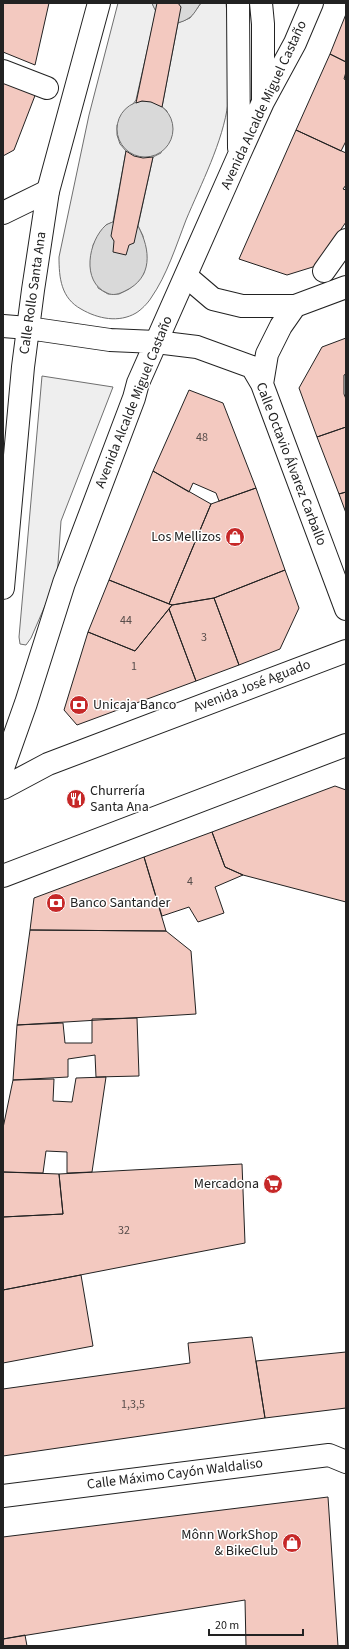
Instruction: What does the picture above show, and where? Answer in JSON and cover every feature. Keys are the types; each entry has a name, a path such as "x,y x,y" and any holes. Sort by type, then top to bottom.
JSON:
{"main road":[{"name":"Calle Rollo Santa Ana","path":"3,588 22,375 48,191 99,3"},
{"path":"238,3 239,155"},
{"name":"Avenida Alcalde Miguel Castaño","path":"3,768 64,583 134,398 138,383 263,102 295,43 312,3"},
{"path":"261,10 263,102"},
{"path":"3,71 47,88"},
{"path":"3,214 48,191"},
{"path":"324,271 346,240"},
{"path":"186,276 213,299 242,306 295,306 346,287"},
{"path":"262,384 267,354 281,326 295,306"},
{"name":"Calle Octavio Álvarez Carballo","path":"3,326 28,328 110,340 156,342 197,347 252,367 262,384 346,609"},
{"name":"Avenida José Aguado","path":"3,788 48,764 346,651"},
{"path":"3,876 346,745"},
{"name":"Calle Máximo Cayón Waldaliso","path":"3,1496 329,1455 346,1462"}],"shaded area":[{"path":"118,3 152,3 156,11 136,100 117,125 117,135 120,144 126,151 113,222 106,225 93,245 98,288 108,294 119,294 129,289 144,273 143,236 138,226 153,157 161,153 167,111 162,107 178,23 190,18 201,3 226,3 229,40 229,91 225,118 211,163 157,289 150,300 138,312 116,319 94,315 81,309 69,299 62,287 59,257 89,115"},
{"path":"152,3 201,3 191,17 177,23 172,23 162,18 158,14"},
{"path":"139,101 151,101 161,105 169,113 173,123 173,135 169,145 161,153 151,157 139,157 129,153 121,145 117,135 117,123 121,113 129,105"},
{"path":"117,220 138,226 145,244 147,263 141,279 125,291 112,294 99,288 93,280 90,261 95,241 100,232 106,225"},
{"path":"42,376 113,387 61,521 57,578 31,638 26,645 20,644 19,637"}],"building":[{"path":"3,3 49,3 35,65 3,52"},
{"path":"157,3 178,3 181,7 162,107 151,102 142,101 136,103"},
{"path":"346,14 346,62 330,54"},
{"path":"330,54 346,62 344,79 346,80 346,141 341,151 296,130"},
{"path":"3,80 36,93 14,150 3,156"},
{"path":"296,130 346,153 346,185 343,189 346,190 346,222 316,266 287,275 239,259"},
{"path":"126,151 134,156 143,158 153,157 134,243 129,245 126,255 113,252 114,241 111,236"},
{"path":"346,338 346,374 344,375 344,394 346,399 346,427 317,437 299,388 322,347"},
{"path":"189,390 223,403 256,488 219,501 216,493 193,483 189,492 153,471"},
{"path":"346,427 346,492 339,494 317,437"},
{"path":"153,471 211,504 169,604 109,580"},
{"name":"Los Mellizos","path":"256,488 285,570 214,598 172,605 169,604 211,504"},
{"path":"346,492 346,513 339,494"},
{"path":"285,570 299,608 280,649 239,665 214,598"},
{"path":"109,580 172,605 135,651 88,632"},
{"path":"214,598 239,665 196,681 169,609 172,605"},
{"path":"169,609 196,681 77,725 64,710 88,632 135,651"},
{"path":"335,786 346,790 346,902 243,875 225,867 212,832"},
{"path":"212,832 225,867 243,875 215,887 224,913 198,922 189,907 162,916 144,857"},
{"path":"144,857 166,931 30,930 34,898"},
{"path":"30,930 166,931 191,951 196,1014 17,1025"},
{"path":"137,1018 139,1076 96,1077 95,1055 68,1059 68,1077 13,1080 17,1025 63,1023 65,1043 92,1043 92,1019"},
{"path":"106,1077 92,1172 67,1173 67,1152 46,1151 43,1173 3,1172 3,1128 13,1080 54,1079 53,1101 72,1102 76,1078"},
{"path":"242,1164 245,1243 3,1290 3,1217 63,1214 59,1174"},
{"path":"3,1172 59,1174 63,1214 3,1217"},
{"path":"81,1275 93,1346 3,1363 3,1290"},
{"path":"252,1337 265,1418 3,1456 3,1389 190,1363 188,1343"},
{"path":"346,1352 346,1408 265,1418 256,1361"},
{"path":"328,1497 338,1646 246,1646 245,1600 3,1639 3,1537"},
{"path":"25,1635 27,1646 3,1646 3,1639"}],"place":[{"name":"Los Mellizos","path":"235,537"},
{"name":"Unicaja Banco","path":"79,705"},
{"name":"Churrería Santa Ana","path":"76,799"},
{"name":"Banco Santander","path":"56,903"},
{"name":"Mercadona","path":"273,1184"},
{"name":"Mônn WorkShop & BikeClub","path":"292,1543"}]}
